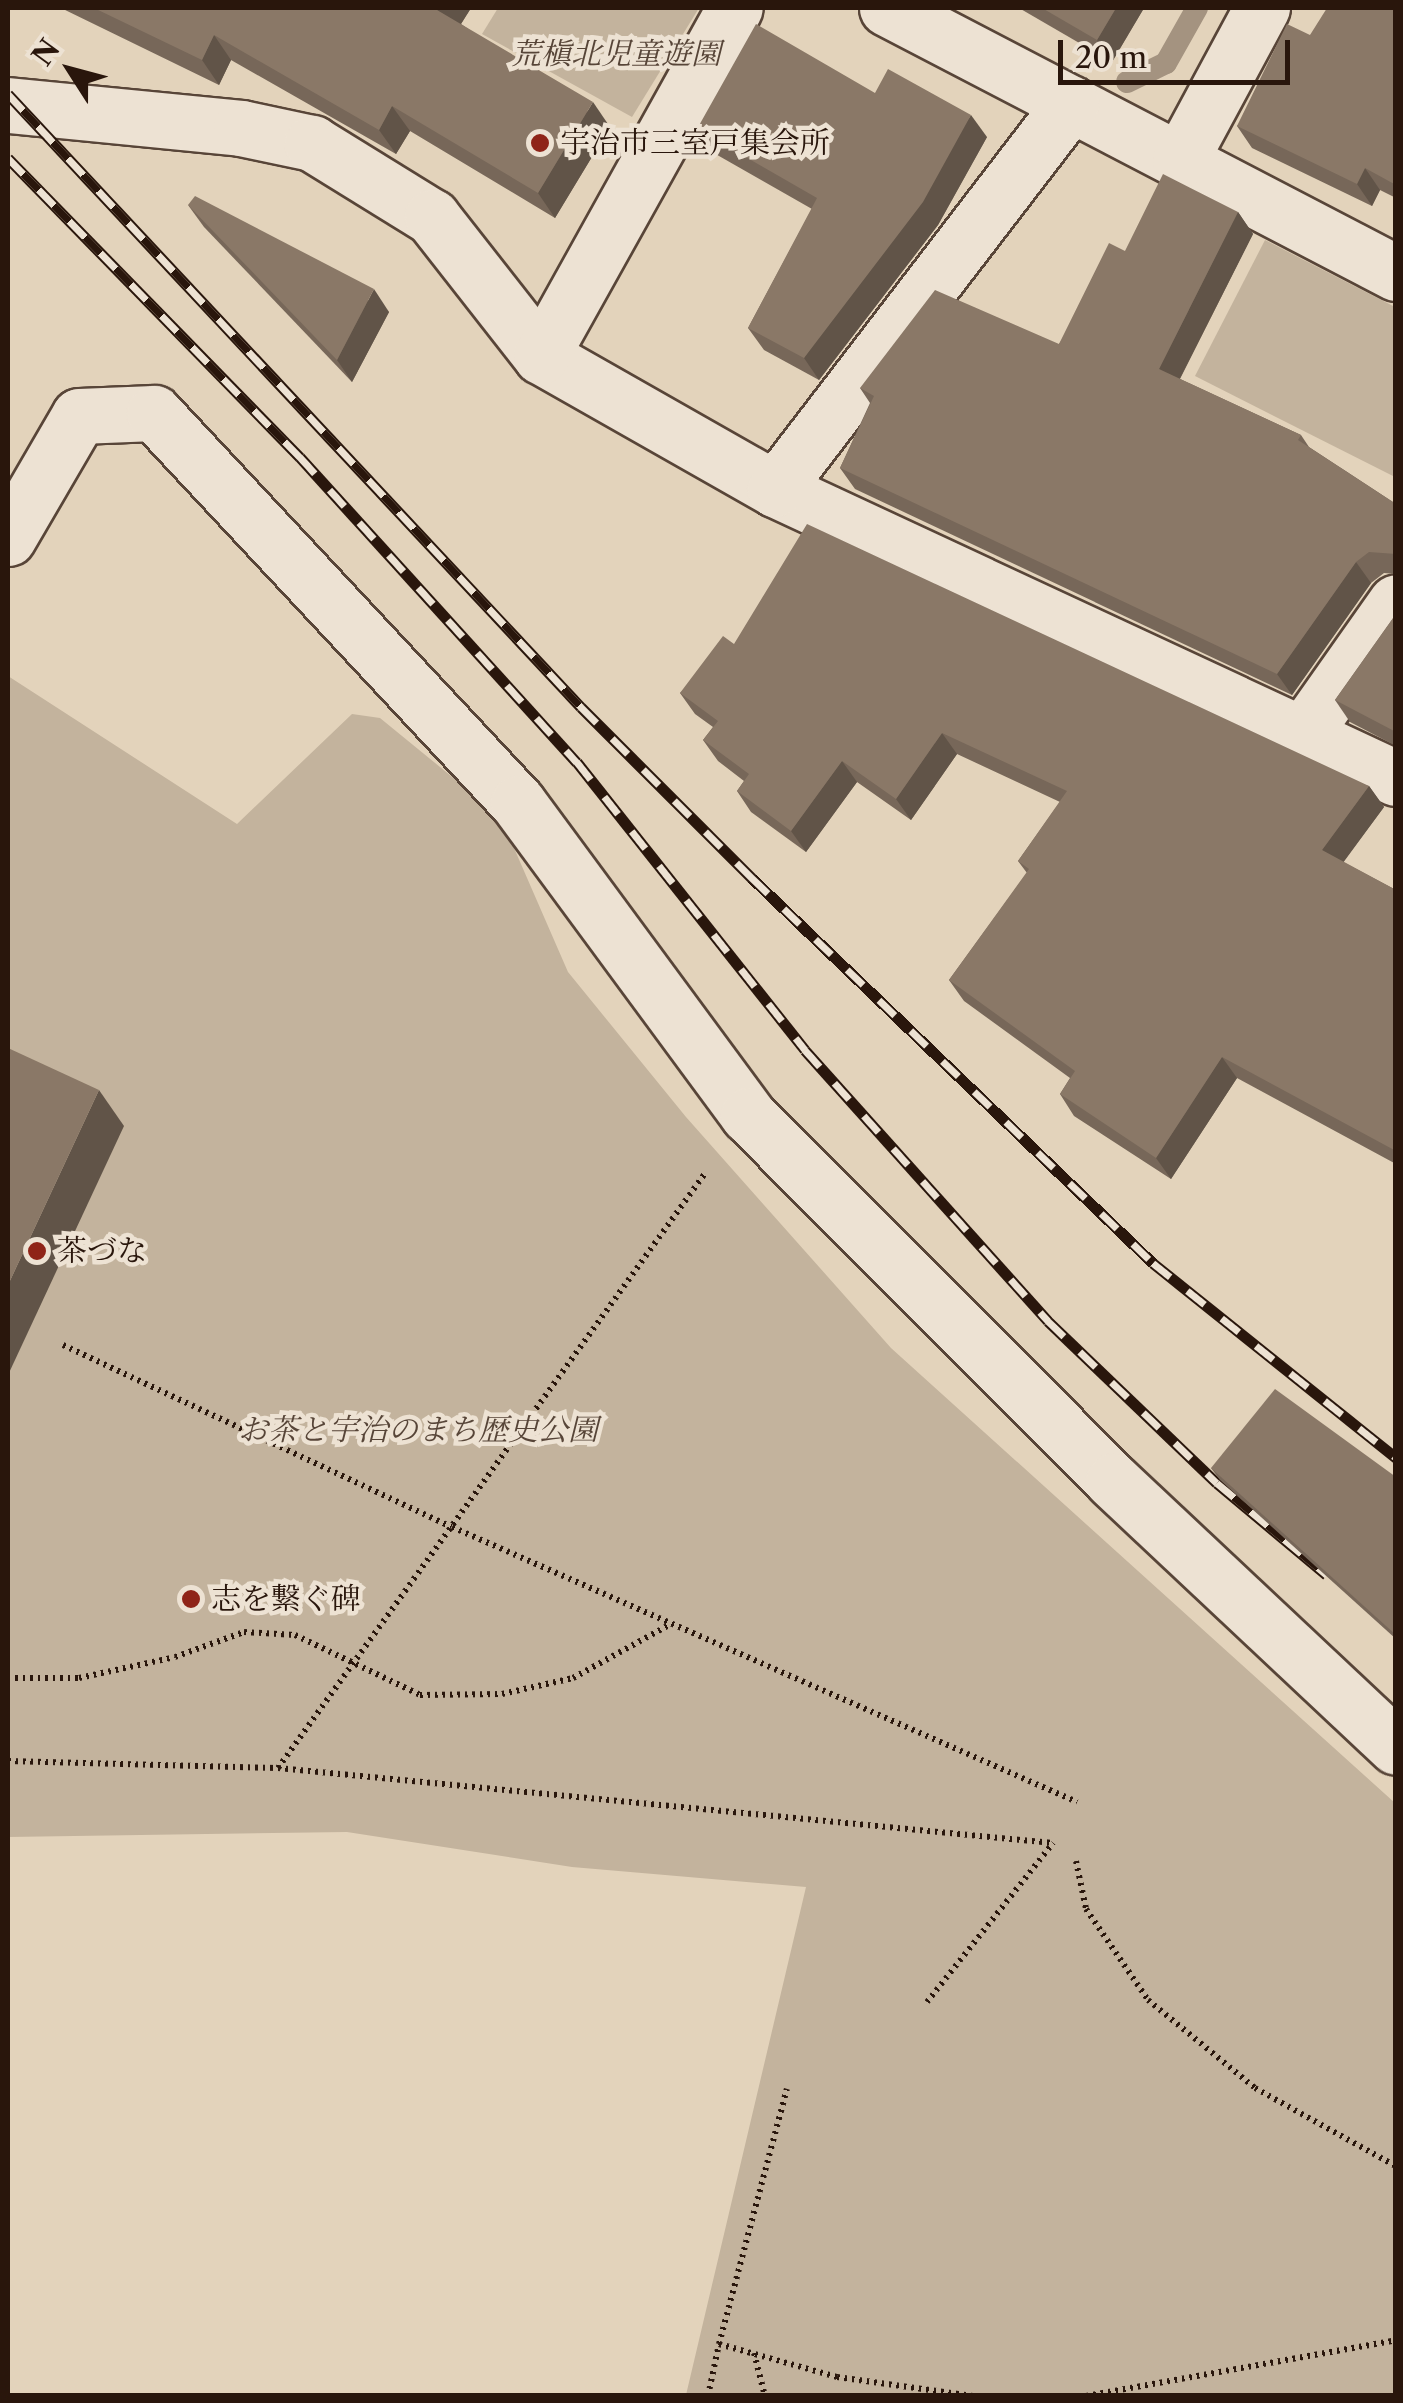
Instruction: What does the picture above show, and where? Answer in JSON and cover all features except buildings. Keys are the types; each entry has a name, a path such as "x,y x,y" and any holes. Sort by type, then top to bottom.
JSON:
{"street":[{"path":"542,356 735,8"},
{"path":"887,8 1396,273"},
{"path":"1180,160 1262,8"},
{"path":"775,489 1071,103"},
{"path":"8,104 241,128 312,143 432,217 542,356 775,489 1396,778"},
{"path":"8,538 80,416 154,413 518,804 748,1115 1113,1482 1396,1747"},
{"path":"1304,734 1396,602"}],"path":[{"path":"278,1768 748,1115"},
{"path":"64,1345 452,1527 1077,1802"},
{"path":"8,1678 79,1678 175,1657 244,1632 294,1635 352,1666 420,1694 502,1694 573,1678 672,1623"},
{"path":"8,1762 278,1768 1053,1844 927,2002"},
{"path":"1076,1861 1086,1909 1148,2000 1256,2088 1396,2166"},
{"path":"708,2396 787,2089"},
{"path":"1086,2396 1396,2340"},
{"path":"719,2344 837,2377 973,2396"},
{"path":"754,2352 766,2396"}],"green space":[{"name":"荒槇北児童遊園","path":"498,8 699,8 632,117 482,34"},
{"path":"1265,240 1395,307 1395,477 1195,376"},
{"name":"お茶と宇治のまち歴史公園","path":"8,676 237,824 352,714 380,718 500,816 568,972 686,1117 891,1348 1395,1803 1395,2395 686,2395 806,1887 572,1867 347,1832 8,1837"}],"waterway":[{"path":"1127,82 1166,63 1197,8"}],"railway":[{"path":"8,94 581,707 752,878 1153,1263 1396,1458"},
{"path":"8,158 300,457 577,762 805,1050 1048,1321 1217,1483 1327,1575"}],"place":[{"name":"宇治市三室戸集会所","path":"540,143"},
{"name":"茶づな","path":"37,1251"},
{"name":"志を繋ぐ碑","path":"191,1599"}]}
